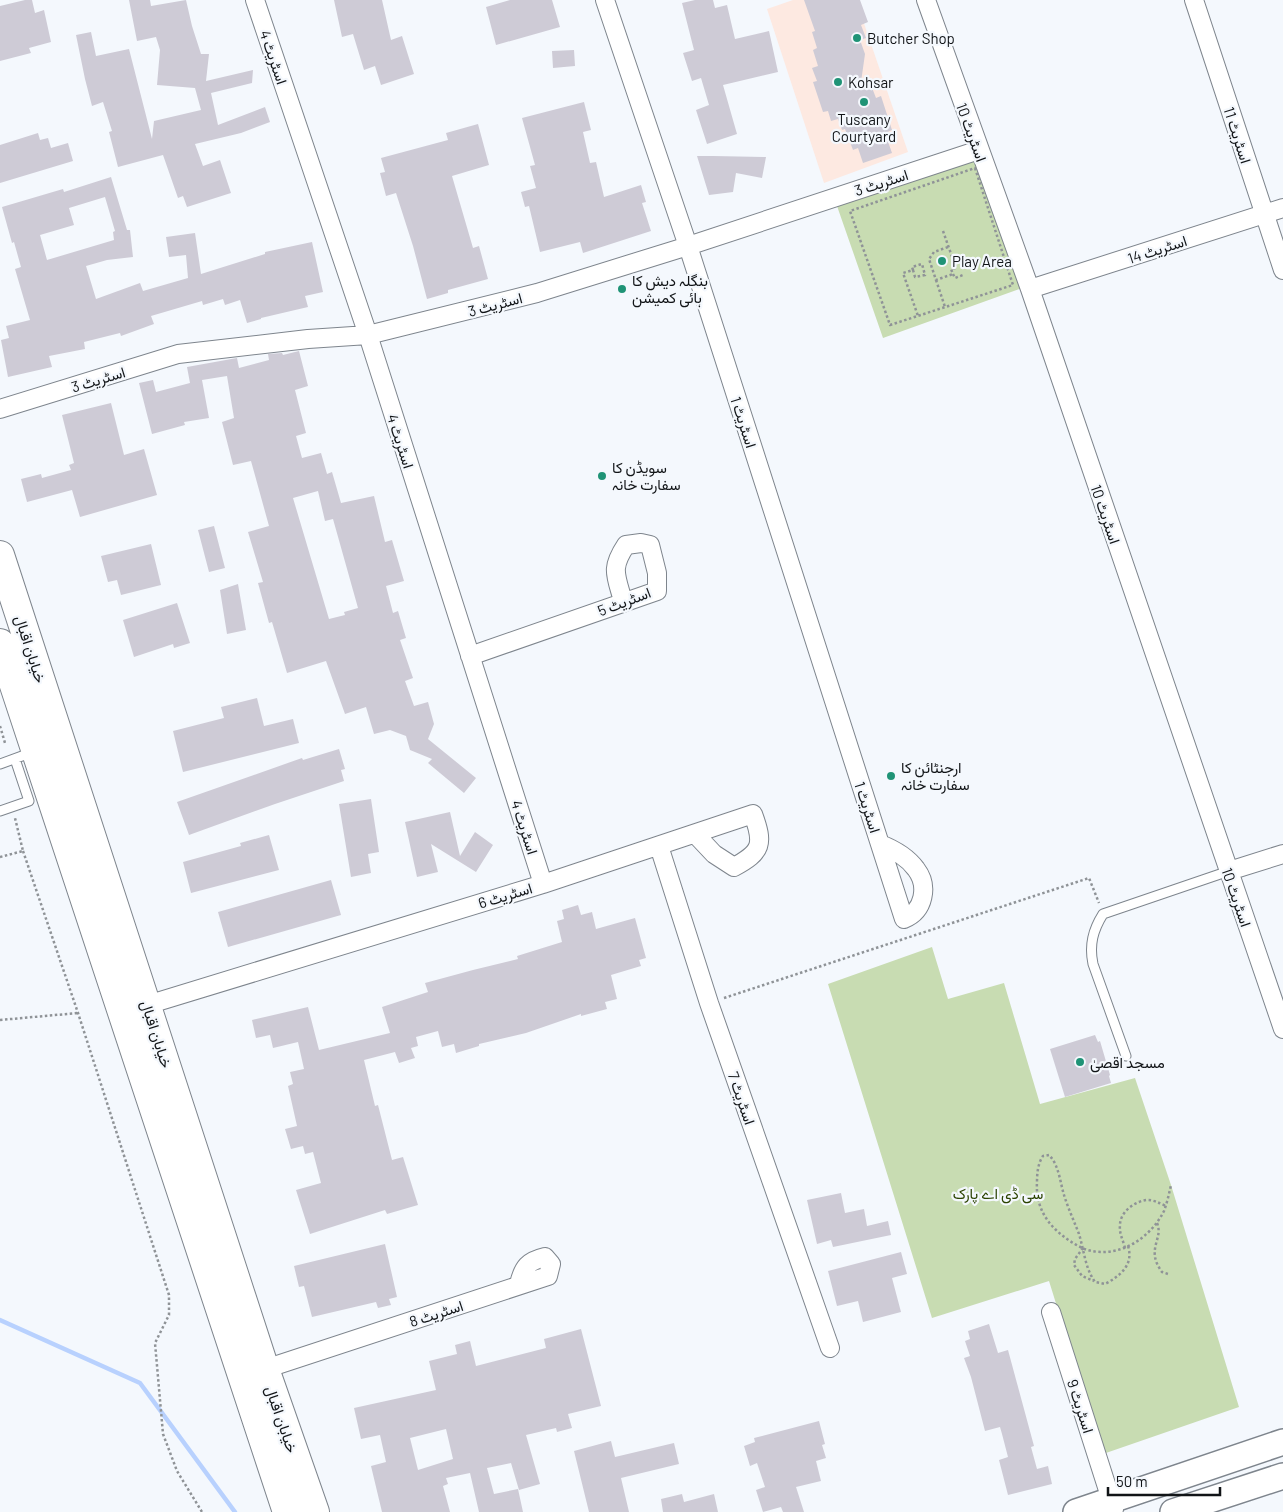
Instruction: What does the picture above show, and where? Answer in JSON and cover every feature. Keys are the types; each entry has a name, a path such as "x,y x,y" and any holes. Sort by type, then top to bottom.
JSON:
{"main road":[{"name":"خیابان اقبال","path":"0,556 148,1005 265,1370 315,1512"},
{"name":"خیابان اقبال","path":"0,643 21,746 287,1512"},
{"path":"21,746 55,724"}],"street":[{"name":"اسٹریٹ 4","path":"255,0 368,335 543,884"},
{"name":"اسٹریٹ 1","path":"606,0 688,246 880,844"},
{"name":"اسٹریٹ 10","path":"926,0 1030,289 1283,1029"},
{"name":"اسٹریٹ 11","path":"1194,0 1283,270"},
{"name":"اسٹریٹ 3","path":"0,409 178,354 290,341 368,335 537,293 688,246 979,150"},
{"name":"اسٹریٹ 14","path":"1030,289 1283,208"},
{"name":"اسٹریٹ 5","path":"470,656 657,591 658,573 650,545 641,543 626,545 618,557 614,569 623,601"},
{"name":"اسٹریٹ 6","path":"148,1005 543,884 753,814 758,829 760,846 751,858 734,867 714,854 698,837"},
{"name":"اسٹریٹ 7","path":"659,846 709,1004 830,1348"},
{"path":"1229,871 1283,854"},
{"name":"اسٹریٹ 8","path":"265,1370 548,1276 551,1264 545,1257 534,1260 522,1270 519,1284"},
{"name":"اسٹریٹ 9","path":"1051,1312 1113,1506"},
{"path":"1076,1512 1113,1506 1283,1442"},
{"path":"1173,1512 1283,1476"}],"lane":[{"path":"0,764 21,746"},
{"path":"0,811 29,801 21,746"},
{"path":"1126,1056 1093,964 1090,951 1095,926 1103,914 1229,871"}],"path":[{"path":"975,168 1013,285 918,316 890,325 850,211 975,168"},
{"path":"943,231 956,268 951,269 954,278 963,275"},
{"path":"945,307 929,259 930,255 948,247"},
{"path":"922,264 925,274 915,277 913,270 912,267 922,264"},
{"path":"923,270 932,268"},
{"path":"913,270 903,273 918,316"},
{"path":"936,280 953,274"},
{"path":"0,726 21,746"},
{"path":"12,807 23,851 78,1014 168,1295 169,1315 155,1343 163,1434 177,1470 202,1512"},
{"path":"0,856 23,851"},
{"path":"709,1004 1089,878 1103,914"},
{"path":"0,1020 78,1014"},
{"path":"1095,1282 1086,1263 1083,1248 1057,1170 1049,1156 1043,1156 1038,1168 1036,1186 1042,1214 1048,1224 1060,1236 1083,1248 1100,1252 1127,1247 1144,1237 1156,1223 1166,1206 1171,1185"},
{"path":"1083,1248 1075,1259 1074,1265 1082,1276 1105,1284 1125,1269 1130,1259 1121,1235 1120,1221 1130,1207 1146,1200 1155,1201 1166,1206"},
{"path":"1156,1223 1158,1229 1154,1257 1162,1272 1168,1274"}],"shaded area":[{"path":"793,0 856,0 908,152 824,183 767,9"}],"green space":[{"path":"976,156 1022,288 883,338 837,206"},
{"name":"سی ڈی اے پارک","path":"932,947 948,999 1004,983 1040,1104 1135,1078 1171,1185 1239,1407 1103,1454 1049,1281 932,1318 828,984"}],"building":[{"path":"32,0 35,13 44,10 51,42 29,48 31,53 0,61 0,6"},
{"path":"129,0 150,0 151,6 186,0 201,54 209,54 206,81 253,70 252,83 211,93 218,125 265,107 270,122 241,133 195,144 203,166 220,160 231,193 187,207 183,196 178,198 163,155 118,167 109,132 112,131 103,102 92,106 76,35 91,32 96,56 129,49 152,139 154,121 201,110 195,88 157,85 160,50 156,37 137,41"},
{"path":"334,0 382,0 391,40 402,36 414,74 381,85 375,66 364,70 353,34 342,37"},
{"path":"510,0 552,0 560,27 496,45 486,7"},
{"path":"695,0 713,0 715,8 727,5 735,39 769,31 778,72 723,85 737,134 707,144 696,110 709,105 701,78 692,81 683,53 694,50 682,3"},
{"name":"Kohsar","path":"804,0 860,0 868,22 861,25 866,38 860,40 865,54 860,89 871,85 876,98 881,96 892,130 885,133 892,153 863,163 858,148 853,150 845,129 842,130 838,119 831,121 828,111 823,112 813,82 817,81 812,68 818,66 813,50 817,48 812,32 815,31"},
{"path":"574,50 575,66 553,68 552,51"},
{"path":"584,102 591,130 583,132 590,163 596,162 604,197 641,185 646,202 642,203 651,231 583,253 580,242 540,252 529,206 525,207 521,192 536,188 530,166 535,165 522,118"},
{"path":"478,124 489,165 452,176 473,248 479,246 488,279 448,290 448,293 427,299 396,193 386,196 380,173 385,172 381,158 448,140 446,133"},
{"path":"38,133 40,140 48,138 51,148 68,143 73,161 0,183 0,145"},
{"path":"697,156 766,157 762,178 736,173 733,192 709,195"},
{"path":"111,177 127,230 130,230 133,257 107,260 86,266 96,299 140,283 143,291 188,278 186,255 169,257 166,237 195,233 201,274 265,254 265,252 312,242 323,292 305,296 308,307 247,323 240,300 225,305 223,299 203,305 202,301 151,316 154,324 121,336 120,333 84,342 85,349 49,356 52,367 8,377 1,340 9,338 6,326 30,320 15,269 21,267 2,207 63,189 64,192","holes":["105,197 115,231 113,232 114,240 47,260 40,235 74,225 69,208"]},
{"path":"299,351 308,386 295,390 306,433 296,436 302,458 321,453 327,474 332,472 341,503 374,496 385,542 392,540 404,581 386,586 393,613 398,611 406,638 400,640 413,678 405,681 414,706 428,702 434,724 428,739 476,778 464,793 428,763 432,759 410,750 406,736 390,730 374,734 366,707 345,714 326,661 287,673 272,622 269,623 258,583 263,582 248,532 269,526 251,461 233,465 222,422 234,418 227,376 202,380 209,418 184,422 185,425 152,434 139,383 153,380 156,392 190,383 187,367 237,358 239,368 269,360 268,354 282,353 283,355","holes":["318,491 325,521 333,519 358,608 344,612 345,615 329,619 293,498"]},
{"path":"111,403 124,455 144,449 157,495 80,517 72,490 27,502 21,479 41,474 42,478 71,470 69,465 74,463 62,415"},
{"path":"214,526 225,568 209,572 198,530"},
{"path":"151,544 161,585 121,595 117,580 108,582 101,556"},
{"path":"238,584 246,630 227,634 220,590"},
{"path":"177,603 190,643 174,648 173,644 134,657 123,620"},
{"path":"257,698 264,726 293,719 299,743 183,772 173,731 224,718 221,707"},
{"path":"339,749 345,769 341,770 344,781 189,835 177,802 302,758 303,760"},
{"path":"371,799 379,852 368,854 371,873 351,877 339,804"},
{"path":"450,812 460,856 475,832 493,845 476,872 431,844 438,872 417,877 405,822"},
{"path":"269,835 279,870 191,893 183,862 241,846 240,843"},
{"path":"331,880 341,915 228,947 218,912"},
{"path":"578,905 581,915 592,912 596,929 635,918 646,958 639,960 641,966 611,975 617,999 605,1002 607,1009 581,1016 581,1014 526,1033 479,1044 479,1046 456,1053 454,1044 442,1047 438,1031 416,1037 418,1046 411,1048 415,1058 399,1063 395,1052 364,1060 375,1106 378,1105 392,1160 403,1157 418,1205 387,1214 385,1210 310,1234 296,1190 321,1183 313,1152 305,1154 303,1146 291,1149 285,1129 297,1126 288,1086 293,1084 290,1072 304,1069 298,1042 273,1048 270,1035 256,1038 252,1020 308,1007 319,1050 390,1033 382,1007 428,992 425,983 518,959 517,956 562,942 557,921 564,919 562,910"},
{"name":"مسجد اقصیٰ","path":"1095,1035 1098,1042 1100,1041 1111,1083 1065,1097 1050,1049"},
{"path":"841,1193 845,1213 864,1209 867,1226 888,1221 891,1235 833,1247 831,1240 817,1244 807,1200"},
{"path":"385,1244 397,1297 389,1299 391,1305 378,1308 376,1302 312,1317 304,1286 299,1287 294,1266"},
{"path":"901,1252 907,1274 892,1278 901,1312 863,1322 858,1301 837,1306 828,1271"},
{"path":"989,1324 998,1353 1008,1350 1034,1446 1031,1447 1037,1469 1048,1466 1052,1484 1008,1495 999,1460 1008,1457 1000,1427 985,1431 964,1358 970,1356 965,1341 970,1339 968,1331"},
{"path":"581,1329 601,1406 568,1414 572,1428 557,1432 556,1428 526,1435 540,1484 519,1490 511,1463 487,1468 494,1494 518,1489 523,1512 479,1512 470,1473 446,1478 448,1484 443,1486 450,1512 382,1512 371,1466 386,1462 380,1435 361,1439 354,1408 436,1390 429,1361 457,1354 455,1345 470,1341 476,1366 546,1348 544,1339","holes":["446,1429 453,1459 418,1470 410,1438"]},
{"path":"819,1421 825,1444 822,1445 826,1458 816,1461 821,1481 796,1487 804,1512 783,1512 781,1507 763,1512 756,1490 765,1487 757,1463 750,1466 744,1446 755,1442 754,1438"},
{"path":"611,1441 615,1457 674,1443 679,1464 621,1478 629,1512 589,1512 574,1451"},
{"path":"682,1494 684,1502 714,1494 718,1512 663,1512 661,1499"}],"waterway":[{"path":"0,1320 140,1383 235,1512"}],"place":[{"name":"Butcher Shop","path":"857,38"},
{"name":"Kohsar","path":"838,82"},
{"name":"Tuscany Courtyard","path":"864,102"},
{"name":"Play Area","path":"942,261"},
{"name":"بنگلہ دیش کا ہائی کمیشن","path":"622,289"},
{"name":"سویڈن کا سفارت خانہ","path":"602,476"},
{"name":"ارجنٹائن کا سفارت خانہ","path":"891,776"},
{"name":"مسجد اقصیٰ","path":"1080,1062"}]}
